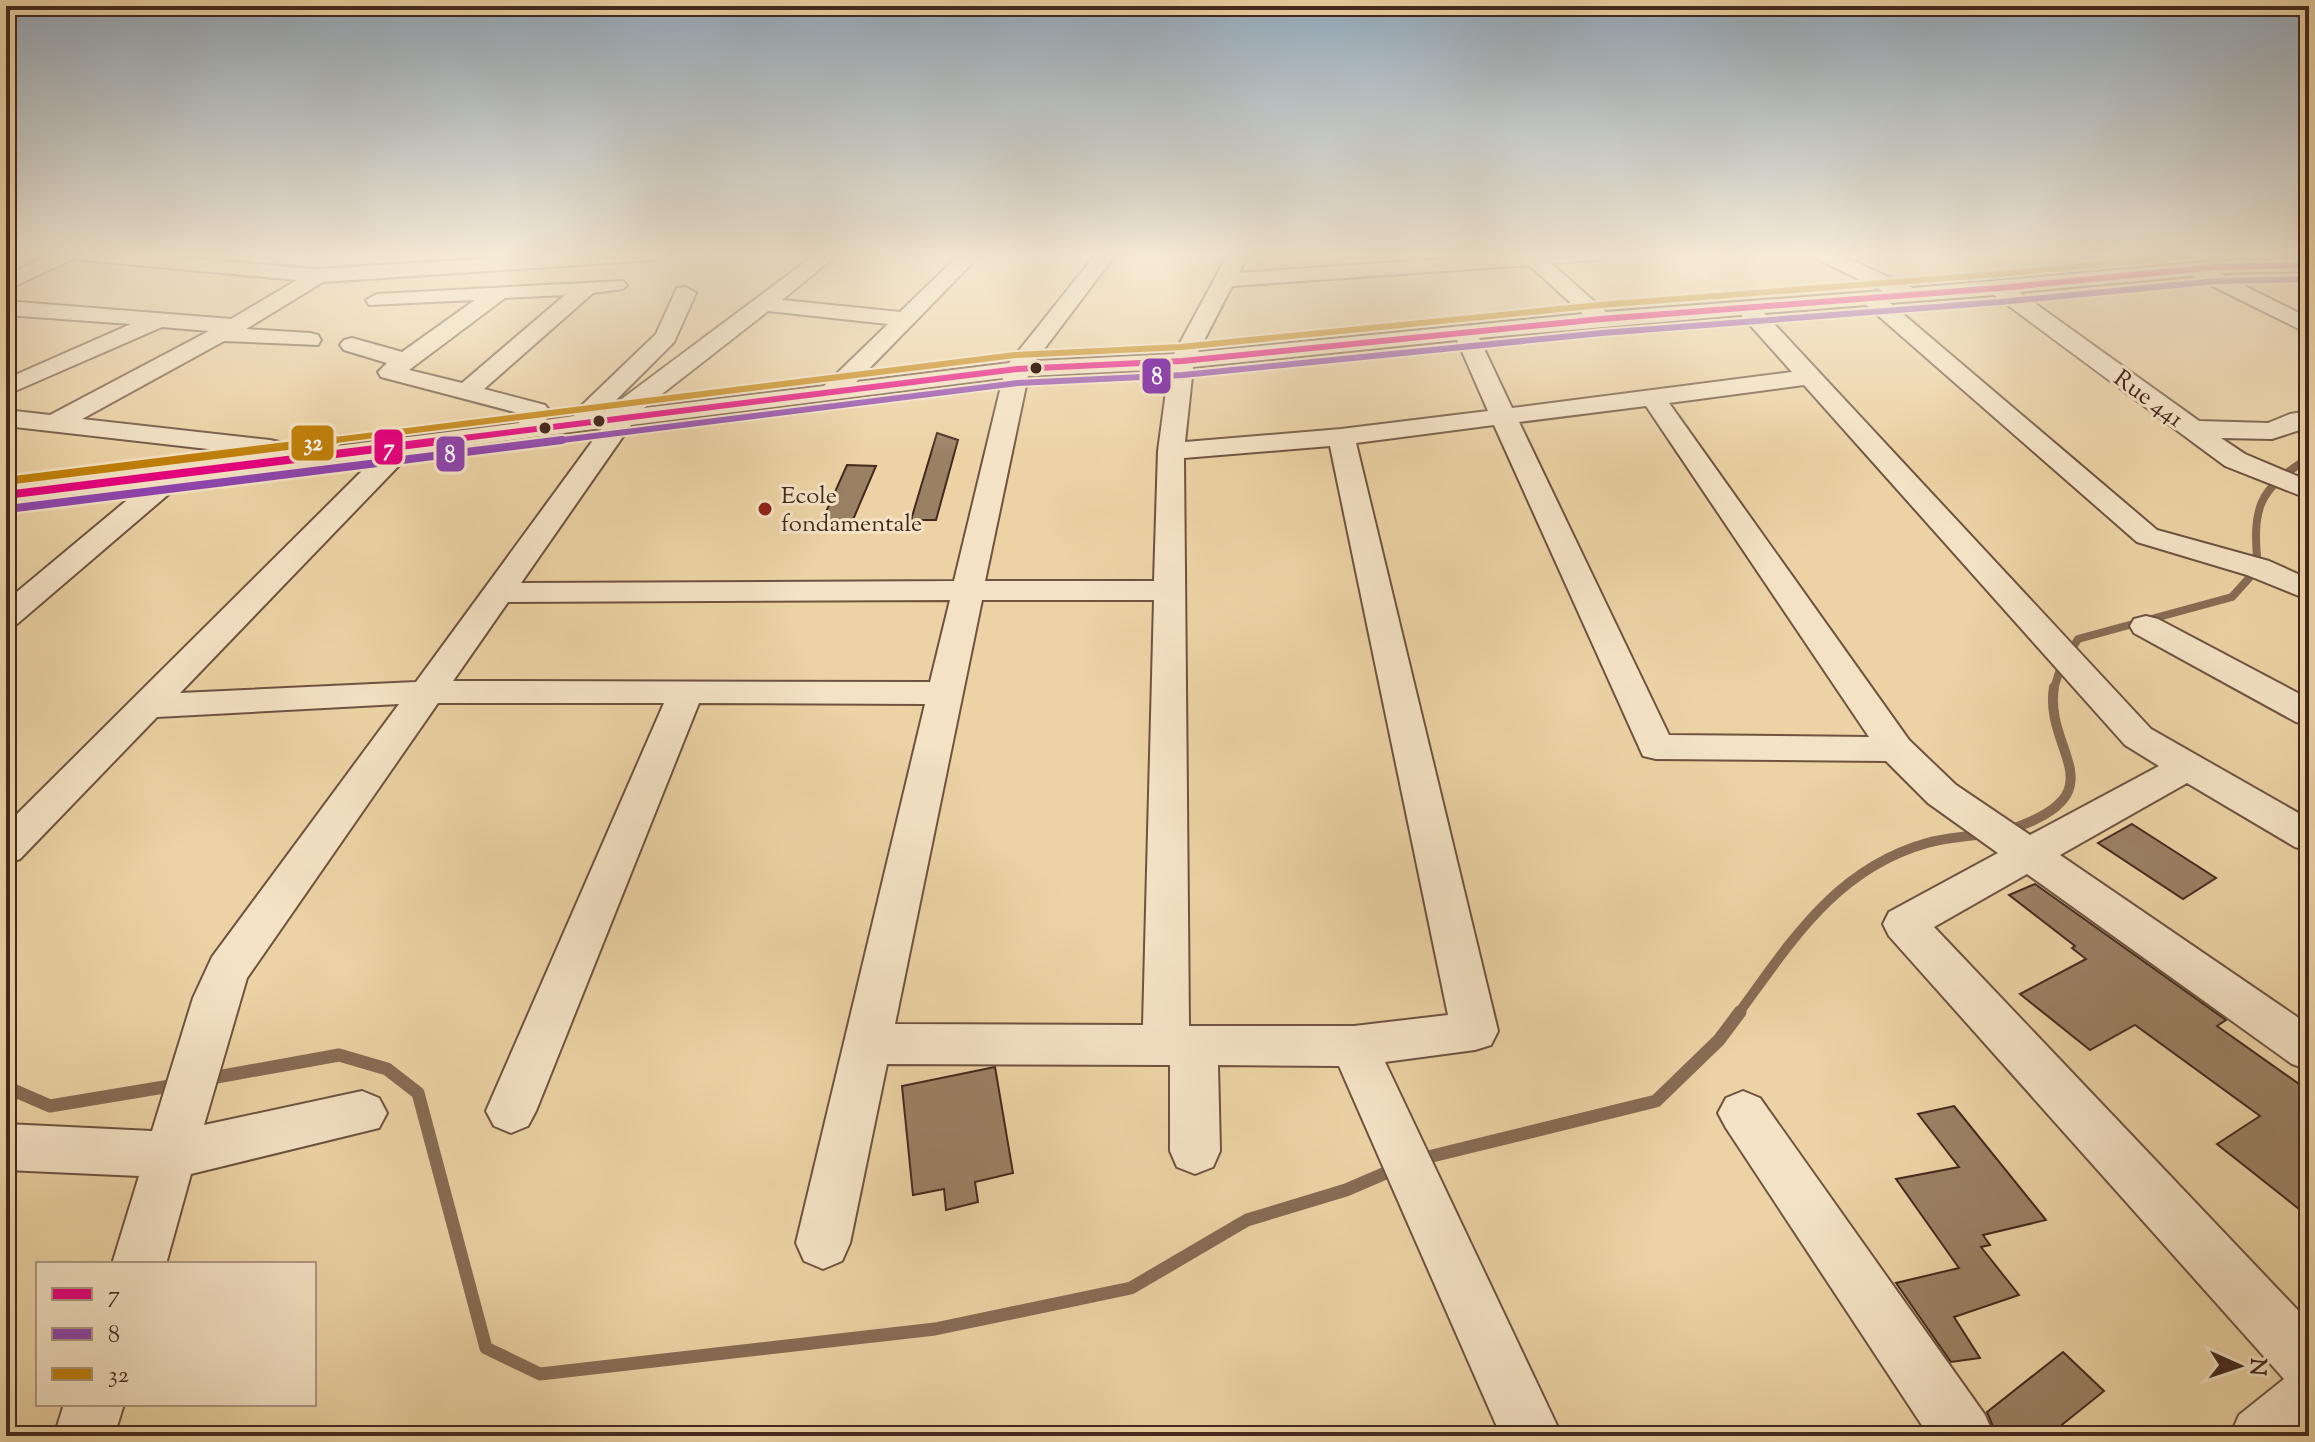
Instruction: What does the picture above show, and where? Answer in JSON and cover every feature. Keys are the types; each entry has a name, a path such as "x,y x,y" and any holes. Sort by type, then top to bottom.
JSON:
{"street":[{"path":"6,388 156,321"},
{"path":"168,321 310,340"},
{"path":"55,423 242,321"},
{"path":"460,321 390,372 536,410 530,430"},
{"path":"466,392 548,321"},
{"path":"577,424 666,337 673,321"},
{"path":"140,1262 216,998 228,970 500,593 618,419 741,321"},
{"path":"831,393 902,321"},
{"path":"823,1243 1017,369 1054,321"},
{"path":"1195,1151 1180,1045 1170,590 1171,451 1182,361 1203,321"},
{"path":"6,495 1017,369 1182,361 1575,321"},
{"path":"1759,321 2138,737 2309,837"},
{"path":"1898,321 2147,536 2258,568 2309,591"},
{"name":"Rue 441","path":"2045,321 2235,460 2309,491"},
{"path":"1464,331 1656,747 1896,749"},
{"path":"438,337 526,340"},
{"path":"352,345 406,361"},
{"path":"1171,451 1341,437 1651,395 1811,377"},
{"path":"1651,395 1896,749 1942,794 2309,1050"},
{"path":"6,418 327,455"},
{"path":"2192,429 2272,431 2299,419 2309,419"},
{"path":"867,1044 1354,1046 1475,1031 1341,437"},
{"path":"6,849 402,446"},
{"path":"6,617 177,473"},
{"path":"500,593 1170,590"},
{"path":"2146,626 2309,714"},
{"path":"147,706 427,692 945,693"},
{"path":"511,1111 686,693"},
{"path":"2188,766 2022,852 1904,924 2309,1364"},
{"path":"1354,1046 1532,1436"},
{"path":"6,1147 172,1155 362,1113"},
{"path":"1743,1113 1964,1436"},
{"path":"2260,1436 2309,1397"},
{"path":"84,1436 93,1406"}],"building":[{"path":"937,433 958,440 936,520 911,520"},
{"path":"847,465 876,466 852,522 822,521"},
{"path":"2132,824 2216,878 2183,899 2098,843"},
{"path":"2035,884 2226,1020 2217,1026 2309,1091 2309,1217 2217,1144 2260,1116 2135,1025 2090,1050 2020,994 2086,959 2072,948 2075,946 2009,895"},
{"path":"995,1067 1013,1173 975,1182 978,1202 946,1210 944,1189 913,1195 902,1086"},
{"path":"1954,1106 2046,1220 1983,1235 1990,1245 1981,1247 2019,1295 1954,1317 1980,1358 1951,1362 1896,1283 1959,1268 1896,1179 1959,1167 1918,1114"},
{"path":"2063,1352 2104,1391 2048,1436 1997,1436 1987,1412"}],"waterway":[{"path":"2054,689 2060,669 2078,639 2232,597 2258,568 2256,530 2258,515 2268,491 2309,458"},
{"path":"2009,830 2043,816 2062,801 2070,785 2070,769 2054,710 2054,689"},
{"path":"1738,1014 1818,911 1866,871 1895,855 1927,843 1982,834"},
{"path":"1420,1159 1656,1101 1719,1040 1740,1012"},
{"path":"206,1079 339,1055 387,1069 418,1093 486,1348 540,1374 935,1329 1131,1288 1247,1220 1346,1190 1395,1169"},
{"path":"6,1087 50,1106 176,1085"}],"transit line":[{"name":"32","path":"6,481 1015,355 1181,347 1437,321"},
{"name":"7","path":"6,495 1017,369 1182,361 1578,321"},
{"name":"8","path":"8,509 1018,383 1183,375 1602,333 1752,321"}],"place":[{"name":"Ecole fondamentale","path":"765,509"}]}
